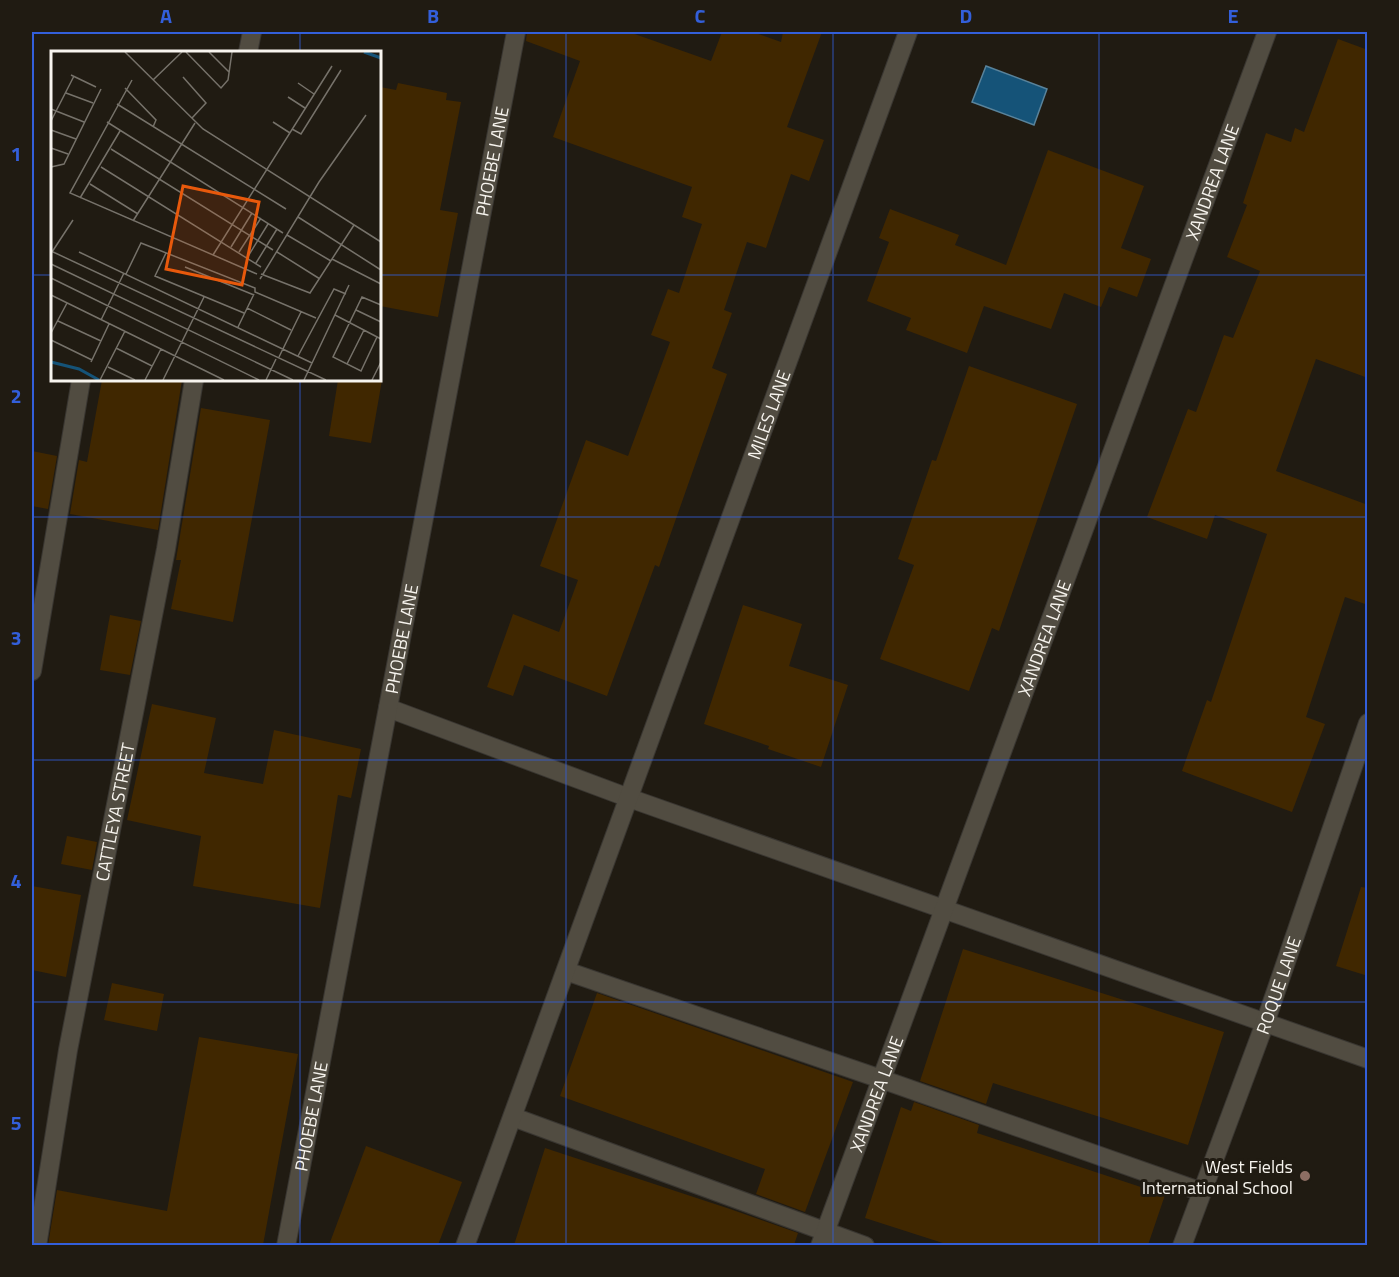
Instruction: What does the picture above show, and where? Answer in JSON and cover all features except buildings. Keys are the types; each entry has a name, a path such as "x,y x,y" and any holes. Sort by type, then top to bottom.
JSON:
{"street":[{"path":"248,51 252,32"},
{"name":"PHOEBE LANE","path":"286,1245 516,32"},
{"name":"MILES LANE","path":"465,1245 908,32"},
{"name":"XANDREA LANE","path":"823,1238 1267,32"},
{"path":"32,671 81,381"},
{"name":"CATTLEYA STREET","path":"37,1245 68,1050 166,549 194,381"},
{"path":"388,708 629,798 1368,1059"},
{"name":"ROQUE LANE","path":"1182,1245 1265,1023 1368,723"},
{"path":"566,971 1202,1192"},
{"path":"513,1116 823,1238 865,1245"}],"water":[{"path":"986,66 1047,89 1034,125 972,102"}],"place":[{"name":"West Fields International School","path":"1305,1176"}]}
